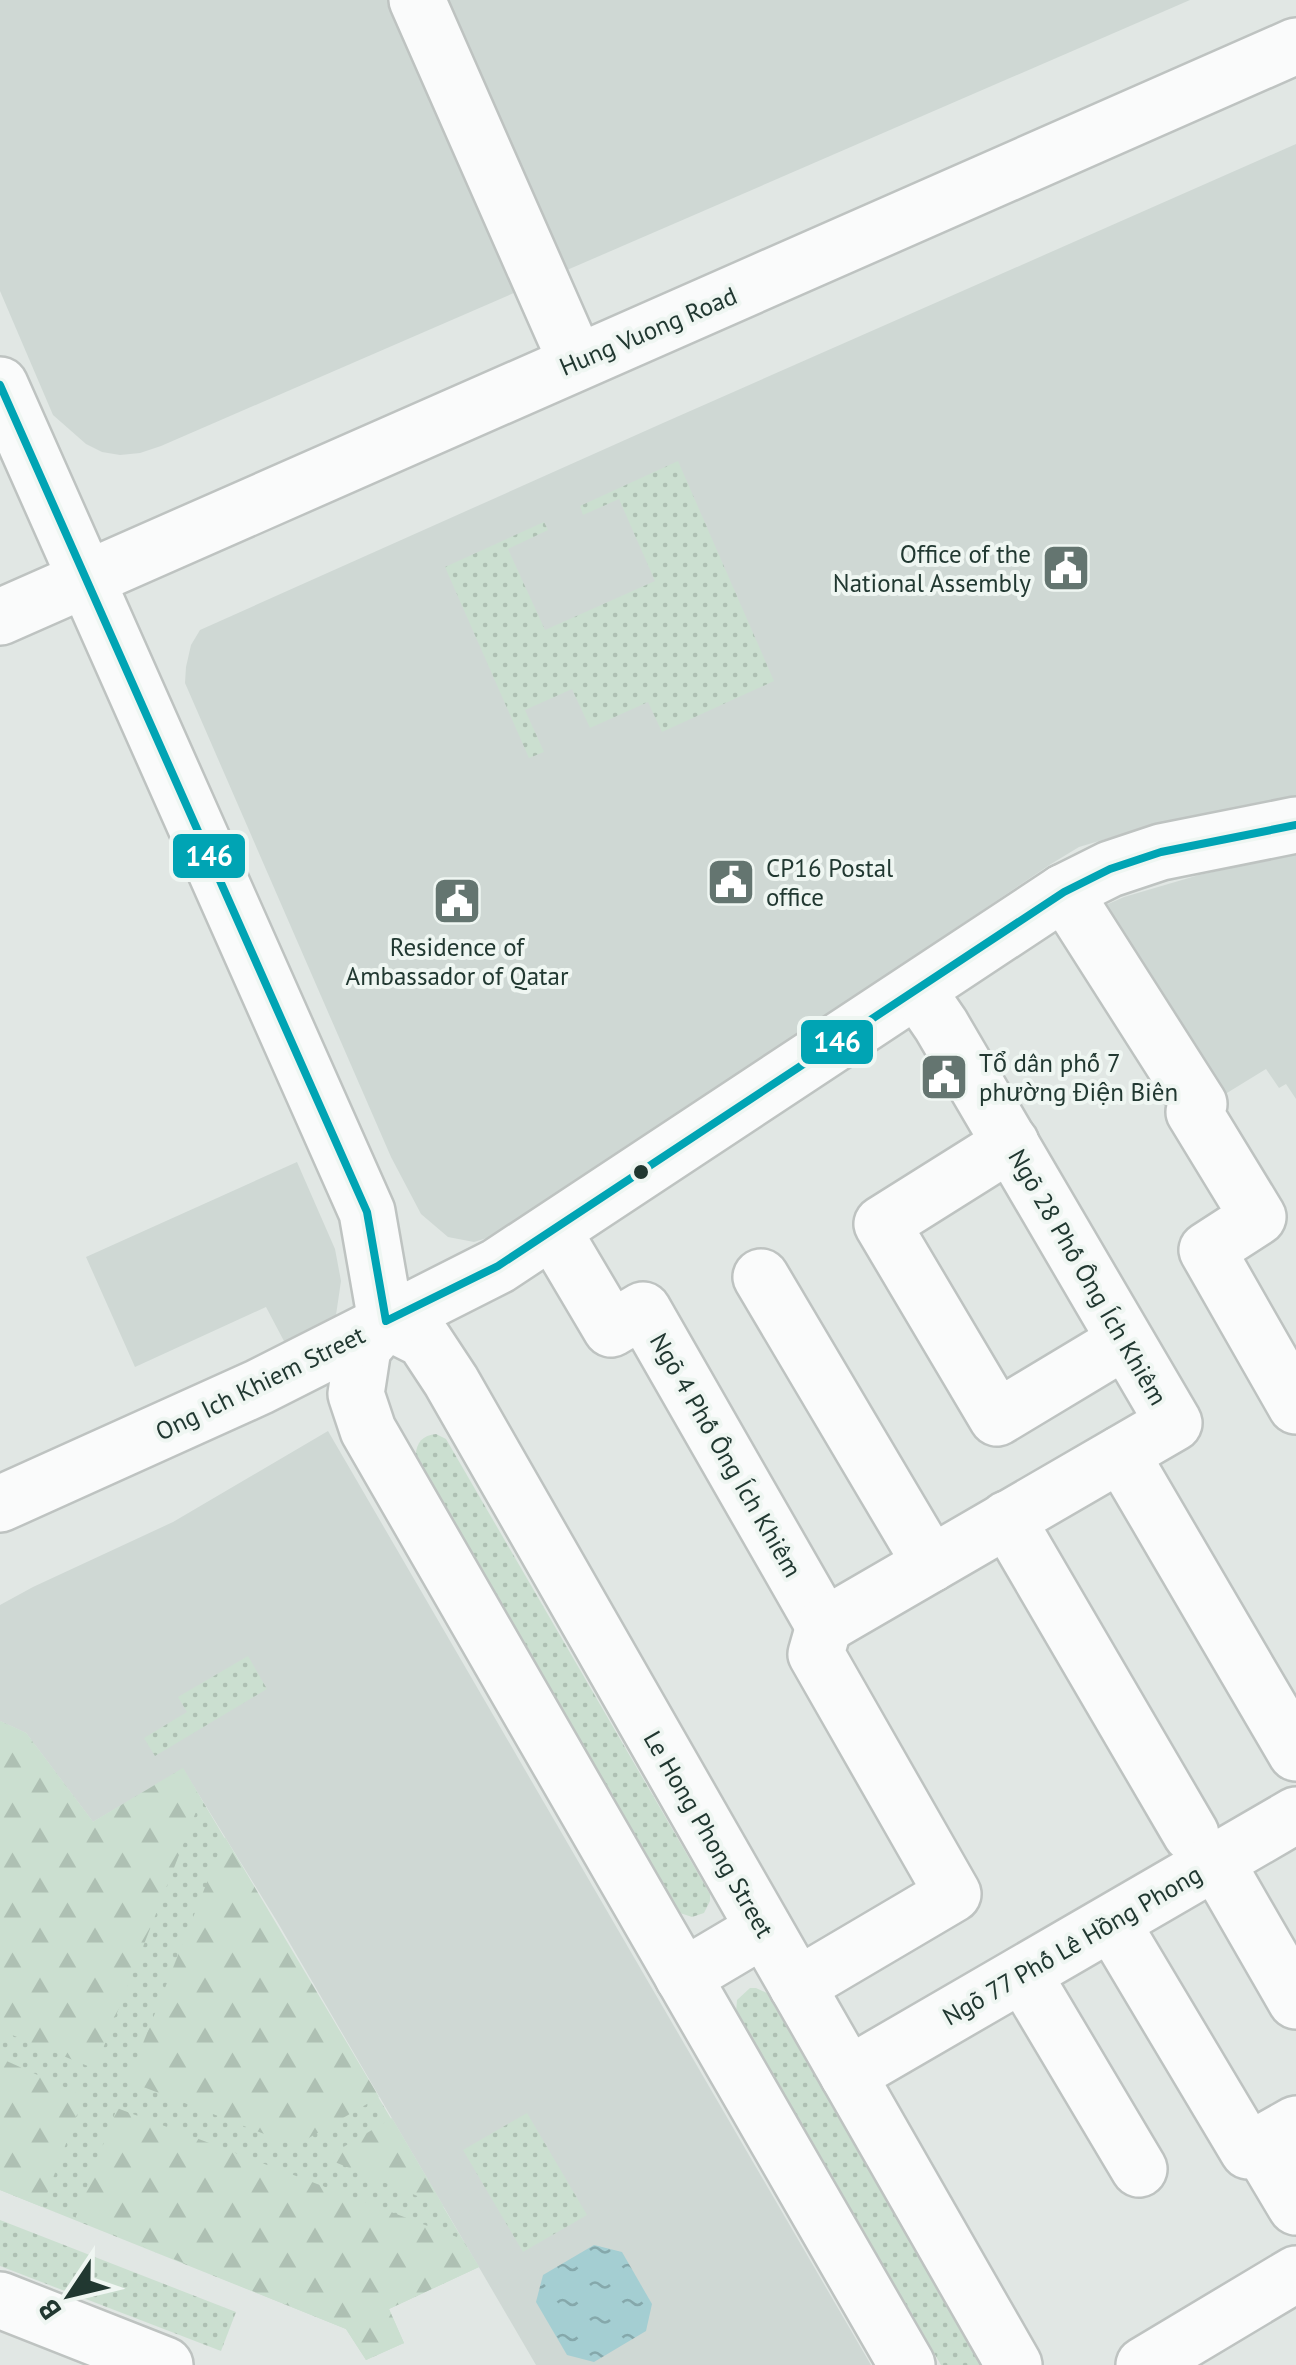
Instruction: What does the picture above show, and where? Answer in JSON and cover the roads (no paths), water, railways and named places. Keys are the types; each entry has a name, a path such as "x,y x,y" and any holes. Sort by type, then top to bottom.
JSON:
{"street":[{"path":"417,0 576,361"},
{"name":"Hung Vuong Road","path":"0,618 1296,46"},
{"path":"0,385 367,1212 386,1321 363,1348 356,1394 368,1430 907,2365"},
{"name":"Ong Ich Khiem Street","path":"0,1504 259,1388 498,1266 1064,892 1110,869 1161,852 1296,826"},
{"path":"1064,892 1199,1104 1194,1112 1258,1217 1207,1250 1296,1406"},
{"name":"Ngõ 28 Phố Ông Ích Khiêm","path":"824,1626 1174,1423 917,990"},
{"path":"1010,1143 882,1224 997,1418 1125,1340"},
{"name":"Ngõ 4 Phố Ông Ích Khiêm","path":"553,1231 612,1329 644,1310 824,1626"},
{"path":"761,1277 932,1564"},
{"name":"Le Hong Phong Street","path":"386,1321 424,1340 451,1382 1014,2365"},
{"path":"1121,1454 1296,1753"},
{"path":"1007,1520 1296,2002"},
{"path":"797,1986 953,1894 816,1654 824,1626"},
{"name":"Ngõ 77 Phố Lê Hồng Phong","path":"848,2075 1112,1923 1203,1848 1296,1816"},
{"path":"1112,1923 1268,2140 1296,2207"},
{"path":"683,1977 764,1929"},
{"path":"1023,1974 1139,2169"},
{"path":"1144,2365 1296,2274"},
{"path":"0,2300 164,2365"}],"water":[{"path":"594,2245 622,2252 652,2304 646,2331 594,2362 567,2355 536,2302 543,2275"}],"place":[{"name":"Office of the National Assembly","path":"1066,568"},
{"name":"CP16 Postal office","path":"731,882"},
{"name":"Residence of Ambassador of Qatar","path":"457,901"},
{"name":"Tổ dân phố 7 phường Điện Biên","path":"944,1077"}]}
